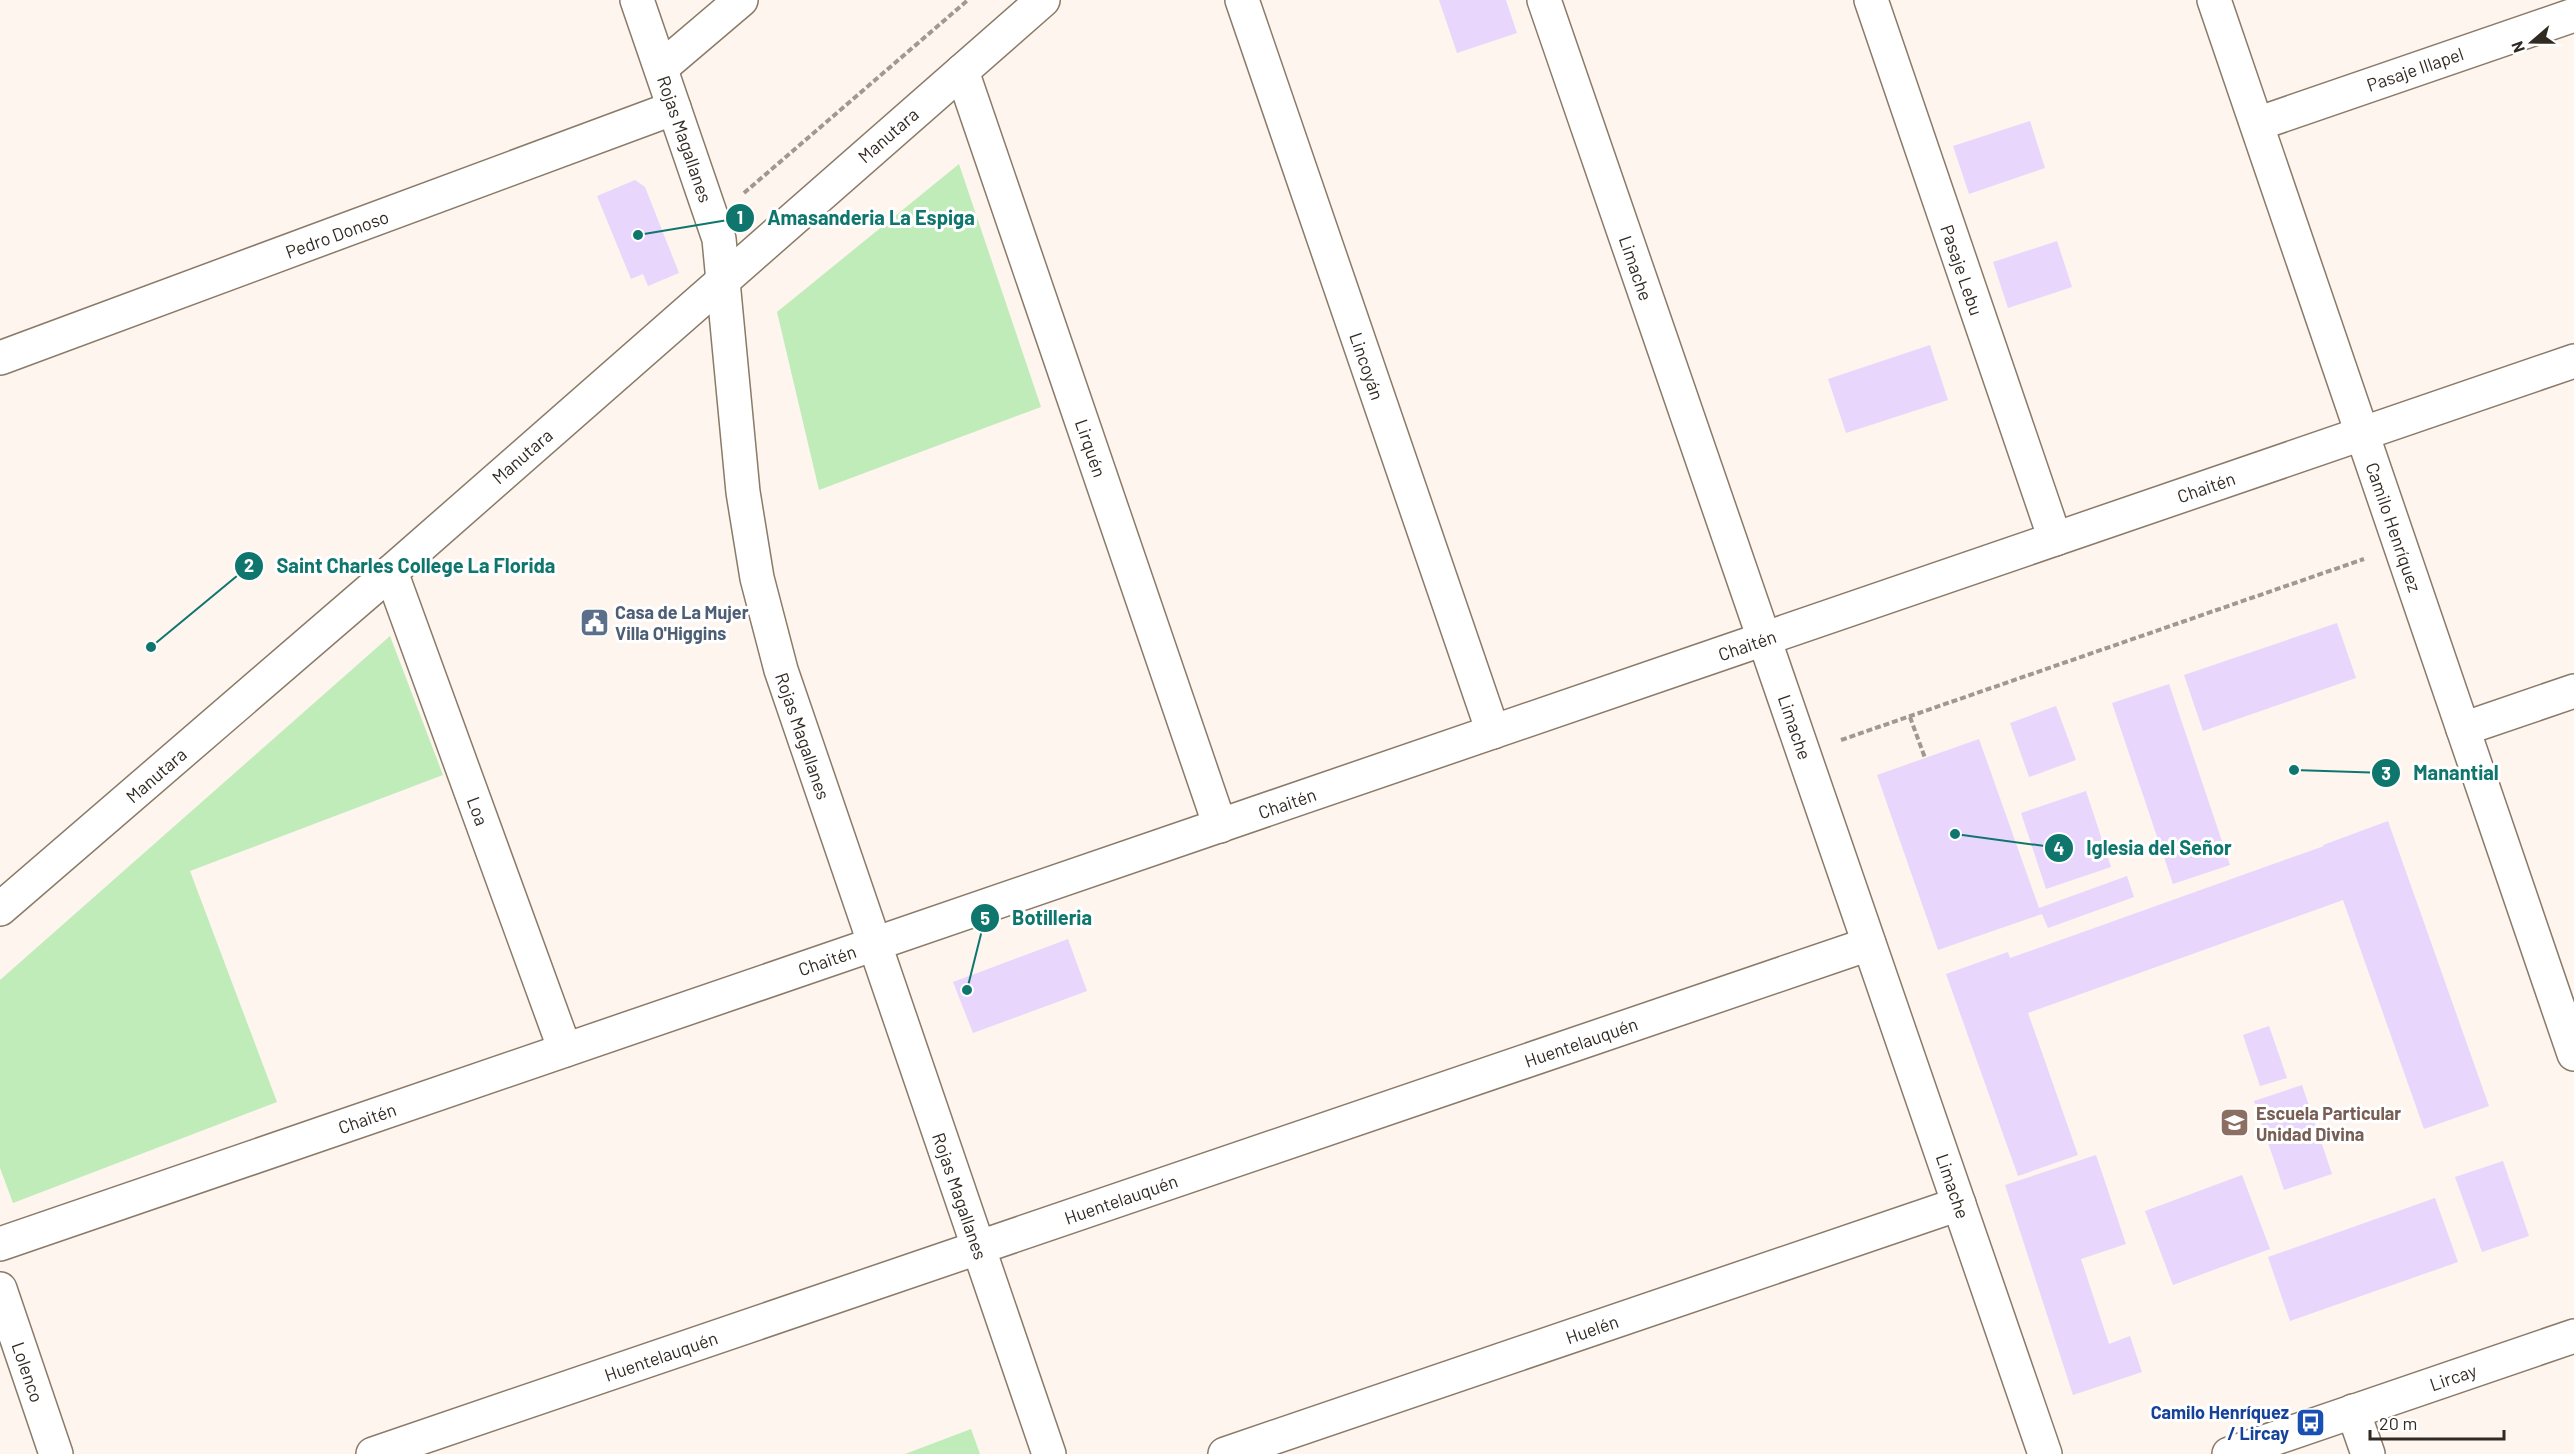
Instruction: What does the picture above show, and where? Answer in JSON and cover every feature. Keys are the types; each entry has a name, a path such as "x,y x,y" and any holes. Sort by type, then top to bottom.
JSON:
{"street":[{"name":"Rojas Magallanes","path":"637,0 719,239 743,492 757,578 780,670 1049,1454"},
{"path":"661,68 741,0"},
{"name":"Manutara","path":"0,909 391,572 1042,0"},
{"name":"Lincoyán","path":"1242,0 1493,732"},
{"name":"Limache","path":"1544,0 2045,1454"},
{"name":"Pasaje Lebu","path":"1870,0 2055,539"},
{"name":"Camilo Henríquez","path":"2214,0 2463,729 2564,992 2574,1054"},
{"name":"Pasaje Illapel","path":"2257,124 2574,15"},
{"name":"Lirquén","path":"962,71 1220,826"},
{"name":"Pedro Donoso","path":"0,358 674,108"},
{"name":"Chaitén","path":"0,1244 2574,361"},
{"name":"Loa","path":"391,572 565,1050"},
{"path":"2463,729 2574,691"},
{"name":"Huentelauquén","path":"374,1454 1869,944"},
{"name":"Huelén","path":"1225,1454 1959,1204"},
{"name":"Lolenco","path":"0,1289 57,1454"},
{"name":"Lircay","path":"2229,1454 2574,1336"},
{"path":"2353,1411 2368,1454"}],"path":[{"path":"712,218 741,197 968,0"},
{"path":"1804,753 2401,547"},
{"path":"1910,717 1925,758"}],"green space":[{"path":"959,164 1041,407 819,490 777,312"},
{"path":"390,636 443,775 190,871 277,1102 13,1203 0,1168 0,980"},
{"path":"971,1429 980,1454 905,1454"}],"building":[{"path":"1439,0 1506,0 1517,33 1457,53"},
{"path":"2030,121 2045,168 1969,194 1953,146"},
{"path":"635,180 645,187 679,273 648,286 643,274 631,279 597,196"},
{"path":"2057,241 2072,287 2008,308 1993,262"},
{"path":"1930,345 1948,400 1846,433 1828,379"},
{"path":"2337,623 2356,678 2203,731 2184,675"},
{"path":"2169,684 2230,865 2173,884 2112,703"},
{"path":"2056,706 2076,760 2029,777 2010,723"},
{"path":"1979,739 2039,908 2127,876 2134,897 2048,928 2042,914 1938,950 1877,775"},
{"path":"2086,791 2111,867 2046,889 2021,813"},
{"path":"2388,821 2489,1106 2424,1129 2343,900 2028,1013 2078,1155 2018,1176 1946,974 2008,952 2010,958"},
{"path":"1068,939 1087,991 973,1033 953,982"},
{"path":"2269,1026 2287,1078 2260,1086 2243,1035"},
{"path":"2302,1085 2332,1174 2284,1190 2254,1101"},
{"path":"2096,1155 2126,1244 2081,1259 2109,1344 2130,1336 2142,1372 2073,1395 2005,1185"},
{"path":"2503,1161 2529,1236 2482,1252 2455,1177"},
{"path":"2242,1175 2270,1249 2173,1285 2145,1211"},
{"path":"2435,1198 2458,1262 2290,1321 2268,1257"}],"place":[{"name":"Amasanderia La Espiga","path":"638,235"},
{"name":"Casa de La Mujer Villa O'Higgins","path":"594,622"},
{"name":"Saint Charles College La Florida","path":"151,647"},
{"name":"Manantial","path":"2294,770"},
{"name":"Iglesia del Señor","path":"1955,834"},
{"name":"Botilleria","path":"967,990"},
{"name":"Escuela Particular Unidad Divina","path":"2235,1123"},
{"name":"Camilo Henríquez / Lircay","path":"2310,1422"}]}
